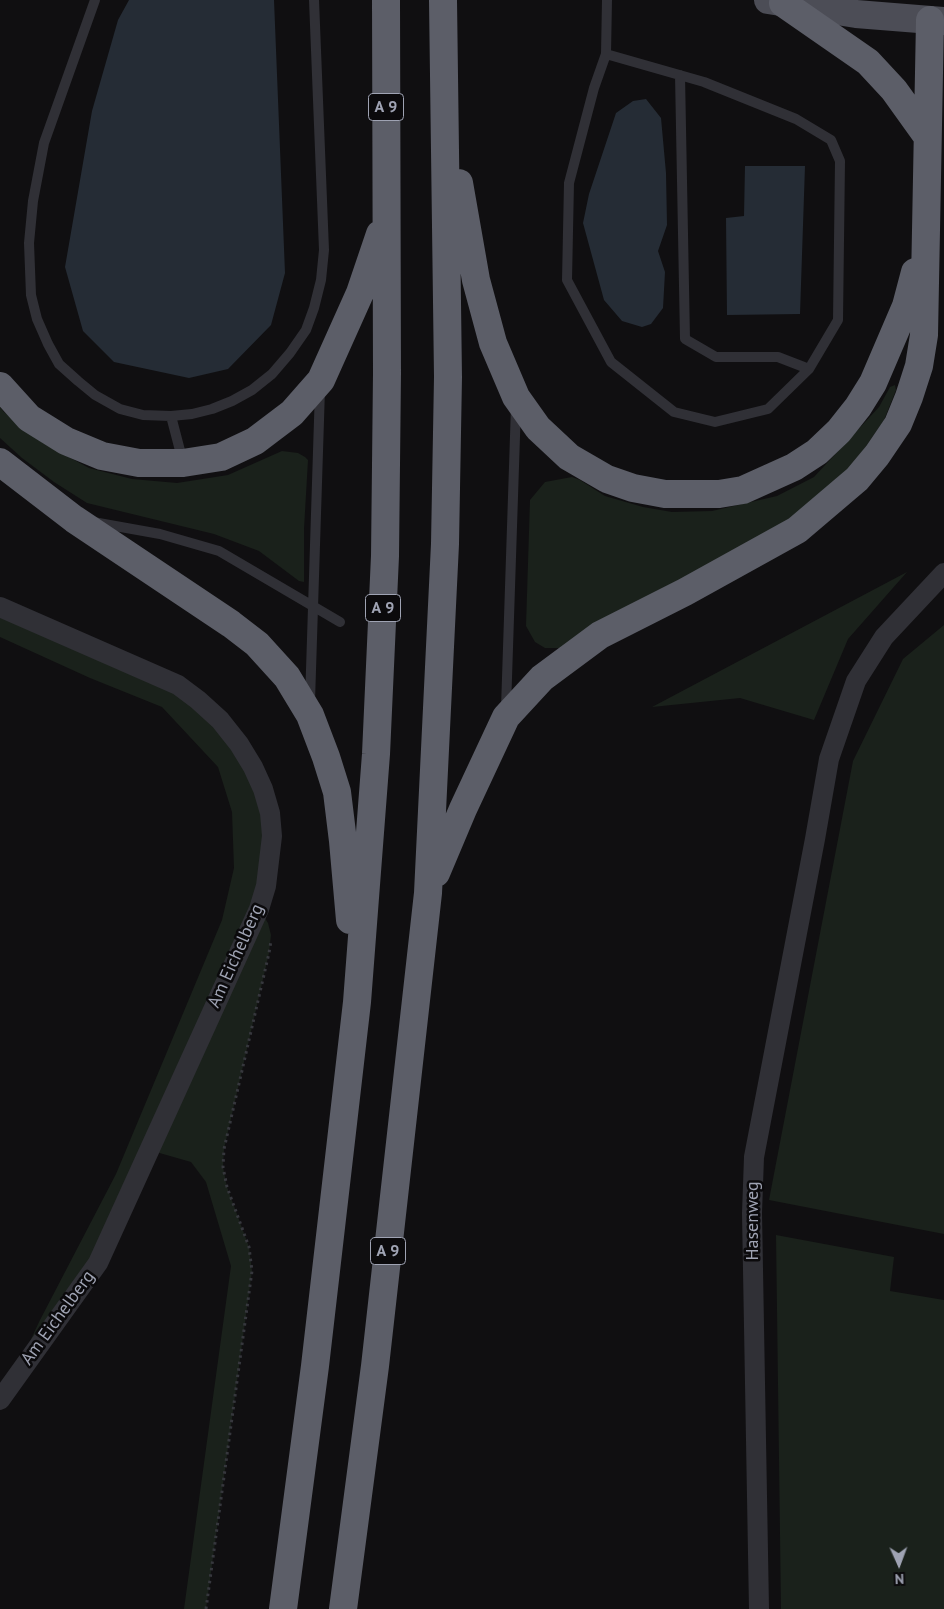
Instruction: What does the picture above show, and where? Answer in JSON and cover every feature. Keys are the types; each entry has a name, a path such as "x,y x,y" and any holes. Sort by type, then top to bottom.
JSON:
{"highway":[{"name":"A 9","path":"283,1609 315,1366 357,1002 376,754 385,556 386,0"},
{"name":"A 9","path":"343,1609 375,1366 428,893 445,544 448,377 443,0"},
{"path":"775,1 868,62 894,90 927,136"},
{"path":"428,893 463,809 506,717 542,678 600,635 685,592 797,530 857,479 877,455 898,424 919,366 924,335 926,303 927,136 937,20"},
{"path":"445,105 476,280 493,343 516,397 538,428 569,457 607,479 633,488 665,494 719,494 743,490 794,468 817,452 839,431 858,407 873,383 906,306 925,237"},
{"path":"927,136 944,114"},
{"path":"0,386 29,418 66,441 102,456 138,463 183,463 221,457 254,441 292,413 321,380 360,293 387,214"},
{"path":"0,462 74,519 231,624 257,644 287,677 310,715 337,792 344,841 357,1002"}],"main road":[{"path":"775,1 856,14 937,20"}],"street":[{"name":"Hasenweg","path":"759,1609 752,1212 754,1157 816,839 829,759 856,681 884,637 944,573"},
{"name":"Am Eichelberg","path":"0,607 178,685 198,700 220,720 239,744 252,767 263,789 270,813 272,836 266,886 258,909 98,1263 0,1400"}],"lane":[{"path":"95,0 44,143 32,201 29,243 31,295 37,319 48,344 59,364 78,382 95,395 120,409 143,415 170,416 192,414 212,409 252,390 272,374 290,353 306,330 314,308 321,280 324,250 314,0"},
{"path":"606,54 704,82 796,119 831,140 840,161 838,320 810,370 768,409 715,422 674,412 611,362 567,280 569,182 594,88 606,54 607,0"},
{"path":"680,75 685,339 716,357 778,357 810,370"},
{"path":"310,715 312,606 321,380"},
{"path":"506,717 516,397"},
{"path":"170,416 183,463"},
{"path":"74,519 160,534 219,551 340,622"}],"path":[{"path":"206,1609 252,1271 249,1248 227,1187 223,1167 224,1149 269,953 271,935 268,923 258,909"}],"shaded area":[{"path":"129,0 274,0 285,273 271,325 228,369 189,378 114,362 83,331 65,267 92,111 118,20"},
{"path":"646,99 661,118 666,173 667,225 658,251 665,272 663,308 651,324 642,327 622,321 604,300 583,223 589,194 616,113 633,101"},
{"path":"745,166 805,166 800,314 727,315 726,218 744,216"},
{"path":"895,385 896,390 884,420 849,471 805,509 743,548 562,648 545,648 535,642 526,626 530,500 545,482 572,477 605,496 643,507 672,512 712,511 777,496 814,477 879,407 890,387"},
{"path":"0,407 43,443 89,468 132,479 177,483 228,475 282,451 298,453 305,457 308,460 304,529 304,582 299,581 259,551 214,534 87,503 54,482 22,458 0,438"},
{"path":"907,572 848,639 814,720 740,698 652,707"},
{"path":"0,607 143,669 220,720 270,813 259,909 268,923 271,935 269,953 224,1149 223,1167 227,1187 249,1247 252,1271 206,1609 184,1609 231,1266 206,1182 191,1162 149,1150 98,1263 9,1386 40,1320 116,1174 222,920 234,868 232,812 218,767 162,707 90,678 0,637"},
{"path":"944,625 944,1234 769,1200 853,761 903,659"},
{"path":"776,1235 894,1257 890,1291 944,1300 944,1609 781,1609"}]}
